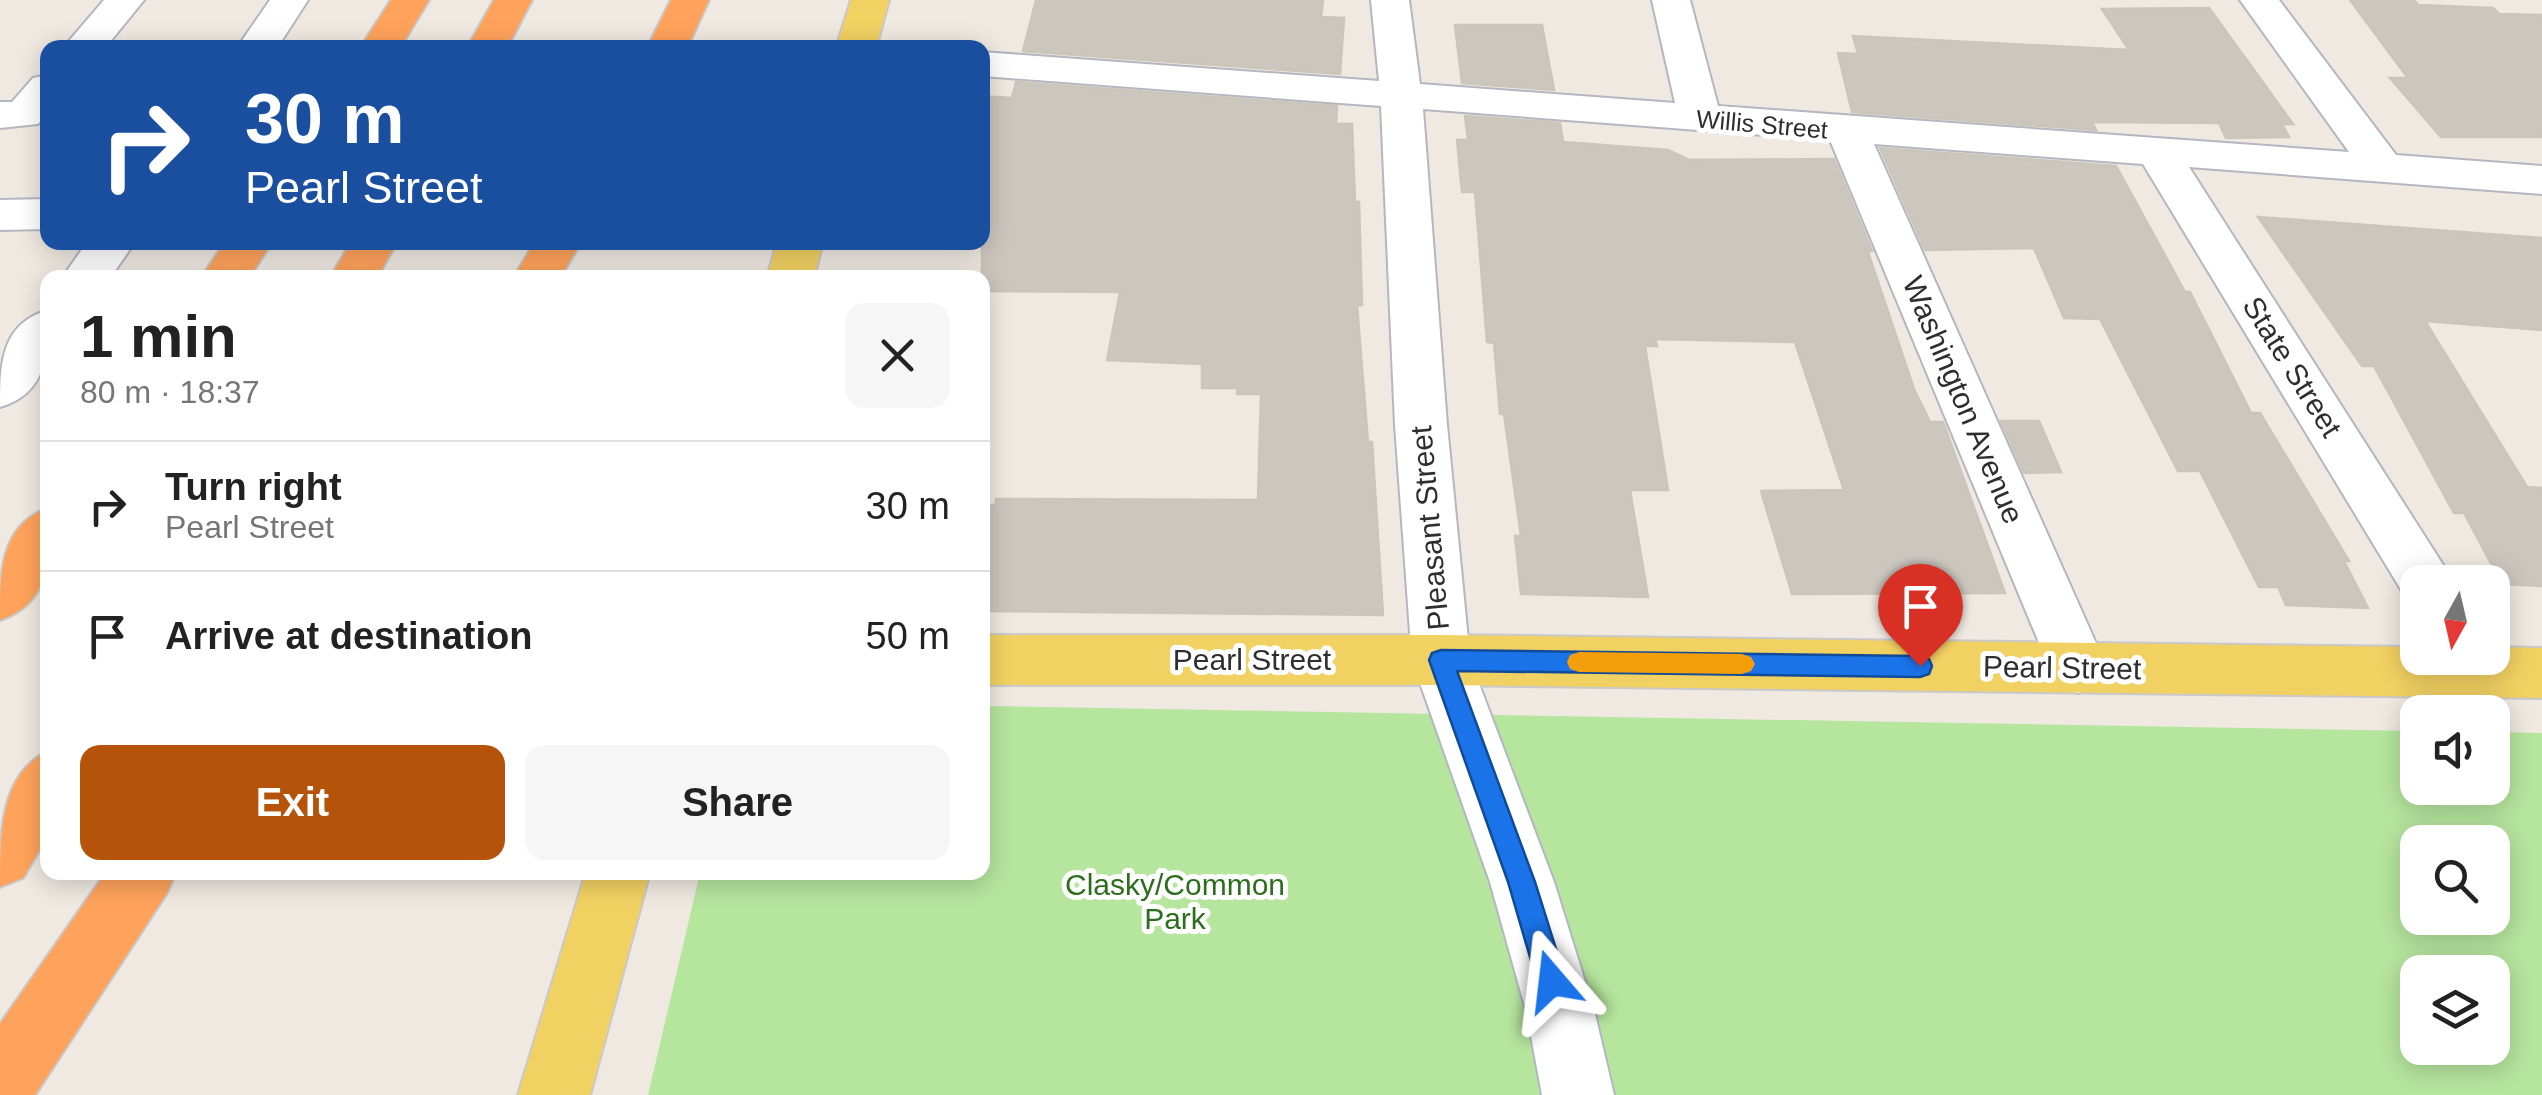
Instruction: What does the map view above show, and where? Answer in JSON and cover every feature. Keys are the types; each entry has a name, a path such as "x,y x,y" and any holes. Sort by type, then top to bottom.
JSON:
{"highway":[{"path":"385,40 410,0"},
{"path":"491,40 513,0"},
{"path":"671,40 690,0"},
{"path":"0,597 40,540"},
{"path":"0,857 40,792"},
{"path":"0,1084 139,880"}],"main road":[{"path":"858,40 870,0"},
{"name":"Pearl Street","path":"990,660 1441,660 2078,668 2400,666"},
{"name":"Pearl Street","path":"2510,669 2542,673"},
{"path":"554,1095 616,880"}],"street":[{"path":"90,40 125,0"},
{"path":"262,40 289,0"},
{"name":"Pleasant Street","path":"1390,0 1401,96 1421,426 1441,660 1522,882 1561,1014 1578,1095"},
{"path":"1672,0 1700,118"},
{"path":"2259,0 2384,169"},
{"name":"Willis Street","path":"990,65 2542,180"},
{"path":"0,115 23,115 40,97"},
{"name":"Washington Avenue","path":"1848,131 2078,668"},
{"name":"State Street","path":"2158,152 2415,565"},
{"path":"0,215 40,214"},
{"path":"0,389 40,337"}],"green space":[{"name":"Clasky/Common Park","path":"990,706 2400,731 2400,805 2510,805 2510,732 2542,733 2542,1095 648,1095 698,880 990,880"}],"building":[{"path":"1036,0 1323,0 1321,17 1344,18 1340,74 1023,51"},
{"path":"2350,0 2414,0 2418,5 2493,8 2499,14 2542,15 2542,137 2441,137 2390,78 2408,78"},
{"path":"2209,8 2293,124 2282,124 2289,137 2226,138 2219,123 2092,122 2096,130 1852,112 1838,53 1858,54 1853,36 2129,50 2102,9"},
{"path":"1455,25 1542,25 1554,90 1462,83"},
{"path":"1016,82 1337,106 1336,124 1352,124 1362,305 1357,305 1368,442 1372,442 1383,615 990,611 990,505 996,505 996,499 1258,500 1261,394 1237,394 1237,388 1202,388 1202,364 1107,360 1120,292 990,291 990,270 982,270 982,250 990,250 990,97 1012,98"},
{"path":"1465,116 1560,123 1563,142 1668,150 1689,160 1834,159 1872,251 1868,252 1914,389 1930,422 1943,422 2005,593 1792,594 1761,491 1844,490 1795,342 1655,339 1657,346 1645,346 1668,490 1630,490 1648,597 1521,594 1515,536 1521,536 1504,414 1500,414 1494,343 1487,342 1475,192 1462,192 1457,140 1468,140"},
{"path":"1880,148 2116,166 2185,292 2190,292 2251,413 2260,413 2349,561 2344,561 2368,608 2286,605 2278,587 2259,587 2200,471 2178,471 2100,319 2064,318 2034,248 1925,250"},
{"path":"2258,217 2542,238 2542,330 2425,321 2527,487 2542,488 2542,586 2510,584 2510,565 2492,565 2464,513 2454,513 2374,366 2362,366"},
{"path":"2001,421 2039,421 2061,472 2024,473"}],"slow traffic":[{"path":"1579,662 1742,664"}],"route":[{"path":"1552,981 1522,882 1441,660 1920,666"}]}
